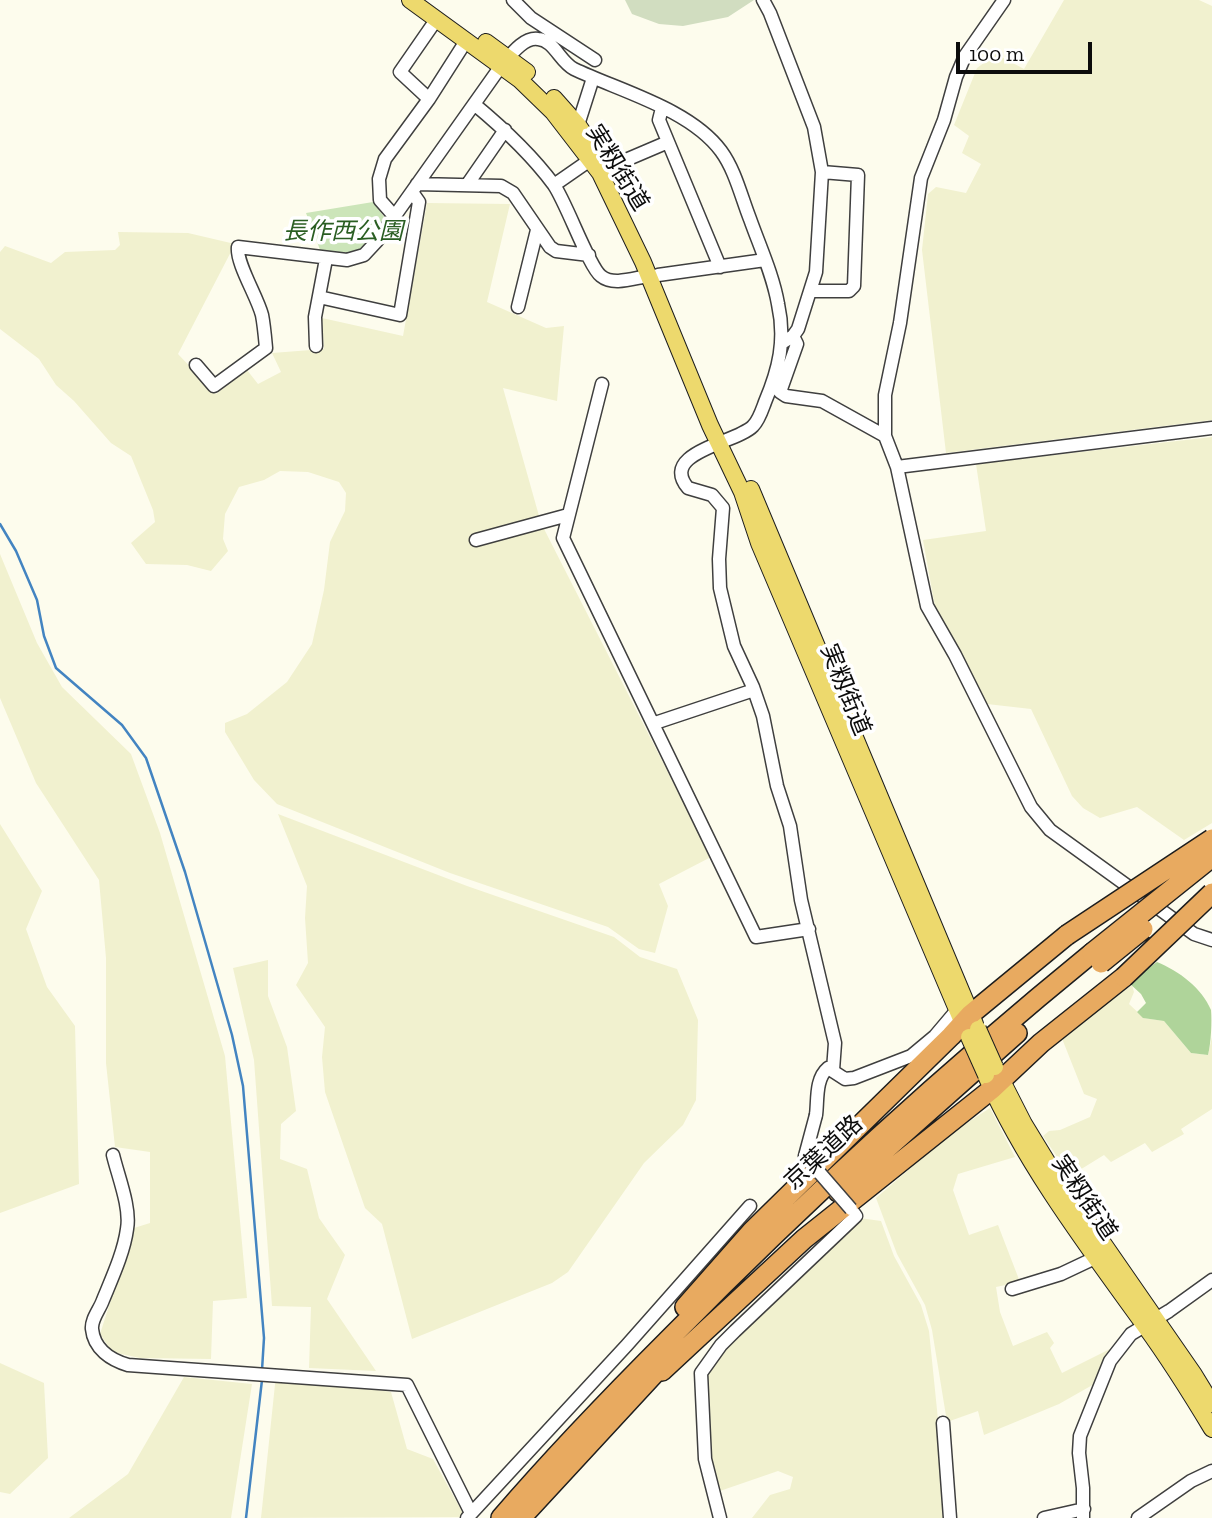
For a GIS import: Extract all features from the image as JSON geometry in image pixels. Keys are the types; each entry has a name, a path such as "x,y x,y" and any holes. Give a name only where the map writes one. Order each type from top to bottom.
{"highway":[{"path":"598,1411 697,1292 752,1231 967,1023 1067,935 1212,839"},
{"name":"京葉道路","path":"501,1518 598,1411 765,1243 888,1126 1096,958 1212,857"},
{"name":"京葉道路","path":"521,1518 716,1309 855,1176 1056,998 1096,958 1212,873"},
{"path":"622,1407 804,1239 994,1078 1124,977 1212,893"}],"main road":[{"name":"実籾街道","path":"410,0 466,41 505,62 550,108 600,173 654,275"},
{"name":"実籾街道","path":"427,0 560,104 607,168 632,213 654,275 967,1023 994,1078 1014,1132 1097,1257 1212,1404"},
{"name":"実籾街道","path":"994,1078 1150,1322 1212,1429"}],"street":[{"path":"513,0 531,18 595,60"},
{"path":"763,0 814,127 822,172 816,272 798,329 788,339 756,424 745,433 688,457 683,465 682,476 690,488 712,495 723,508 720,588 734,646 763,716 777,786 790,826 808,929 835,1043 834,1070"},
{"path":"1004,0 965,56 944,120 921,177 901,323 885,395 885,436 897,467 927,606 956,655 1031,807 1050,830 1072,847 1194,934 1212,940"},
{"path":"429,99 400,72 436,20"},
{"path":"195,365 214,386 266,348 262,314 237,255 238,247 326,259 347,260 364,254 377,241 505,62 523,43 539,39 550,43 567,65 696,126 720,150 732,172 765,260 788,339 797,344 780,392 786,397 822,401 885,436"},
{"path":"395,216 380,200 379,179 385,159 429,99 466,41"},
{"path":"578,125 593,78"},
{"path":"474,104 505,130 554,186 602,277 613,281 765,260"},
{"path":"662,108 659,120 720,267"},
{"path":"467,185 505,130"},
{"path":"607,168 668,142"},
{"path":"554,186 590,160"},
{"path":"811,290 849,292 854,286 858,175 822,172"},
{"path":"415,188 492,185 508,189 550,247 556,251 589,255"},
{"path":"319,297 400,315 419,202 415,188"},
{"path":"518,307 537,230"},
{"path":"316,346 316,317 326,259"},
{"path":"602,384 563,538 757,937 808,929"},
{"path":"897,467 1212,428"},
{"path":"476,540 568,516"},
{"path":"654,723 754,690"},
{"path":"720,1518 705,1459 701,1373 721,1345 856,1216 805,1156 816,1115 821,1075 828,1068 845,1079 854,1078 902,1060 967,1023"},
{"path":"113,1155 128,1227 103,1301 93,1320 95,1340 104,1353 114,1361 128,1364 407,1385 469,1516 750,1206"},
{"path":"1012,1289 1061,1273 1097,1257"},
{"path":"1044,1518 1083,1514 1080,1436 1110,1361 1125,1339 1212,1280"},
{"path":"943,1423 950,1518"},
{"path":"1138,1518 1191,1481 1212,1471"}],"green space":[{"path":"625,0 754,0 728,17 683,26 659,24 632,14"},
{"path":"1064,0 1199,0 1212,6 1212,420 946,453 922,250 928,194 936,187 966,193 981,164 962,153 969,136 954,125 977,68 996,54 1024,69"},
{"name":"長作西公園","path":"373,202 385,218 367,244 350,255 322,255 306,213"},
{"path":"427,203 510,204 487,302 546,328 564,326 557,401 503,388 541,523 711,857 659,884 668,906 655,953 639,949 608,927 450,873 277,804 254,780 225,732 225,723 247,714 287,682 312,644 324,590 330,542 345,511 346,493 339,482 308,472 280,471 264,480 239,487 225,514 223,539 228,551 211,571 187,565 146,564 131,543 155,522 153,510 131,456 111,443 56,385 39,359 0,329 0,252 5,246 51,263 65,252 115,250 120,245 118,232 188,233 235,244 178,354 216,394 247,370 258,384 281,372 272,353 324,349 322,318 403,336"},
{"path":"1212,437 1212,823 1184,840 1137,807 1100,818 1083,808 1072,796 1031,709 987,704 935,607 923,540 986,531 976,464"},
{"path":"0,554 37,643 62,687 131,754 160,833 225,1056 247,1298 213,1301 211,1359 140,1358 112,1352 100,1334 134,1228 150,1223 150,1152 115,1147 106,1063 106,958 99,880 36,783 0,698"},
{"path":"278,814 467,886 614,937 640,957 677,969 698,1020 696,1100 683,1125 644,1163 568,1272 552,1283 412,1339 382,1224 365,1208 325,1092 322,1057 325,1027 296,985 308,963 305,918 307,886"},
{"path":"0,824 42,891 26,929 47,987 75,1026 79,1184 0,1213"},
{"path":"268,960 268,996 287,1047 296,1111 281,1124 280,1159 307,1169 319,1218 345,1255 327,1299 376,1371 309,1368 311,1307 272,1306 254,1060 233,968"},
{"path":"1157,962 1189,981 1207,1002 1211,1010 1208,1055 1191,1053 1164,1021 1143,1018 1137,1012 1146,1003 1128,982"},
{"path":"1132,985 1134,992 1129,1004 1144,1018 1164,1021 1191,1053 1208,1055 1212,1037 1212,1109 1181,1129 1184,1134 1152,1152 1145,1143 1111,1162 1104,1155 1070,1176 1043,1136 1049,1131 1060,1130 1090,1117 1097,1099 1084,1094 1061,1036"},
{"path":"990,1108 1015,1157 958,1174 953,1190 969,1235 998,1225 1020,1282 996,1287 1000,1312 1013,1346 1047,1332 1054,1343 1050,1348 1062,1373 1116,1346 1096,1383 1059,1404 984,1435 978,1411 947,1422 932,1330 925,1305 897,1254 876,1198 950,1134"},
{"path":"860,1218 881,1221 894,1256 921,1305 929,1331 948,1518 752,1518 770,1495 790,1489 793,1477 778,1471 717,1492 708,1459 704,1373 730,1340"},
{"path":"0,1363 44,1383 48,1458 10,1494 0,1492"},
{"path":"276,1375 391,1392 407,1449 433,1459 465,1517 261,1518"},
{"path":"184,1377 252,1384 231,1518 69,1518 128,1474"}],"waterway":[{"path":"0,524 16,551 37,600 44,636 56,668 122,725 146,758 185,872 232,1035 243,1086 264,1338 262,1370"},
{"path":"246,1518 262,1380"}]}
